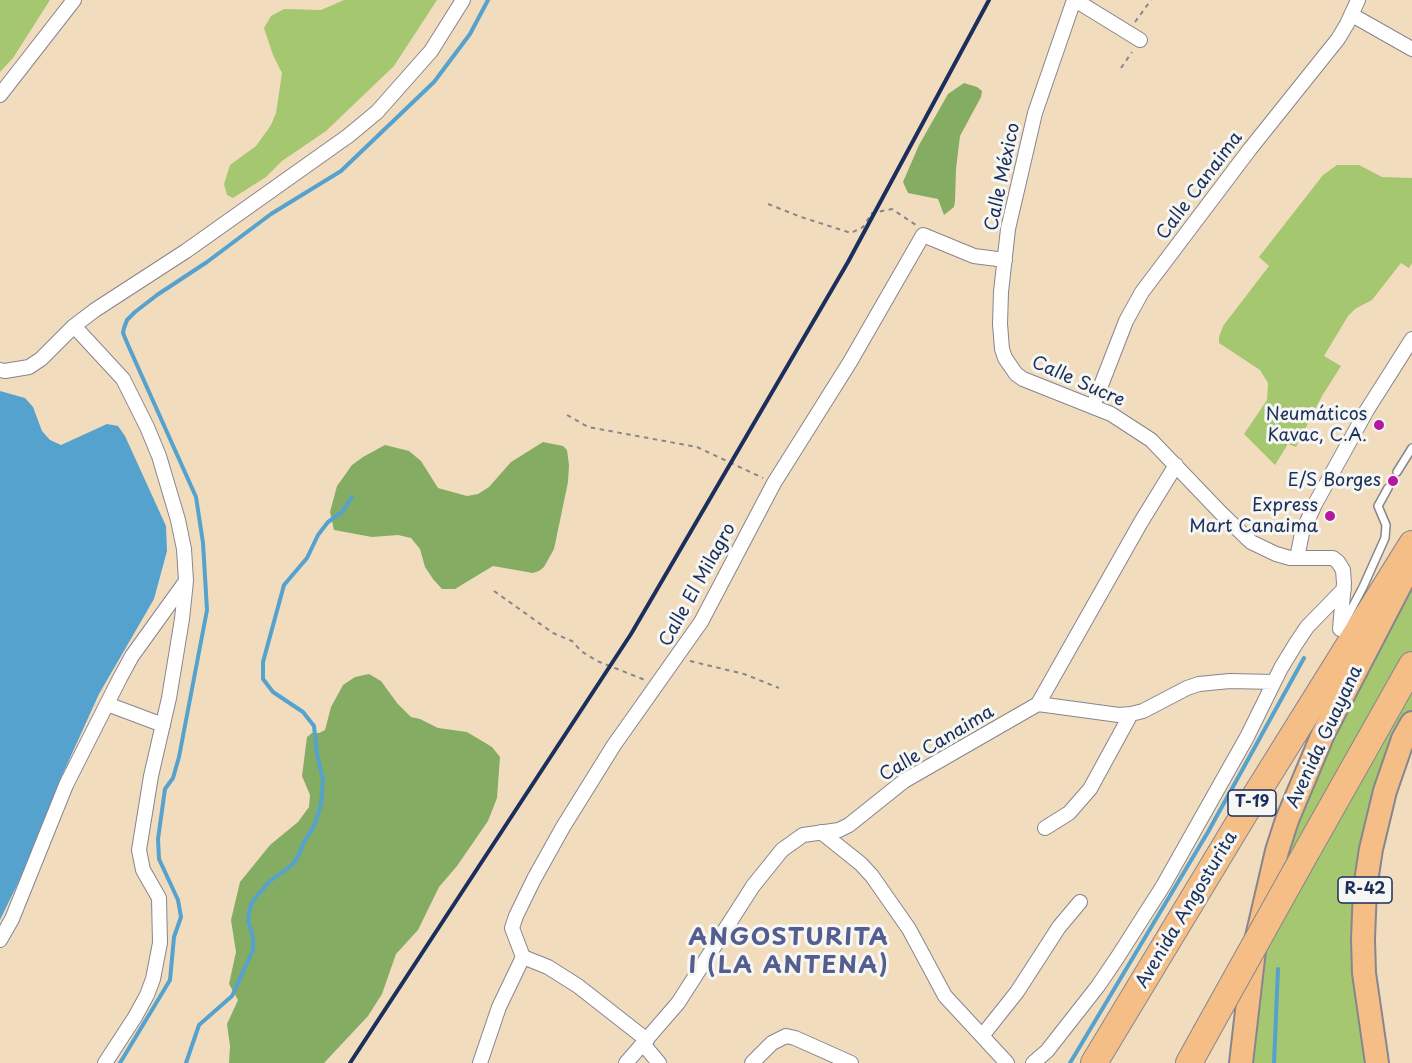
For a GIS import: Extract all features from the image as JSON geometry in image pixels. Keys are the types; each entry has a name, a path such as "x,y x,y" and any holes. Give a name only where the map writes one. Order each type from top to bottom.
{"highway":[{"name":"Avenida Angosturita","path":"1094,1063 1412,544"},
{"name":"T-19","path":"1317,696 1332,659 1340,630"},
{"path":"1189,1063 1412,665"}],"main road":[{"name":"Avenida Guayana","path":"1241,1063 1254,950 1277,851 1287,820 1323,734 1412,562"},
{"name":"R-42","path":"1377,1063 1364,973 1365,896 1371,849 1385,791 1403,739 1412,723"}],"street":[{"path":"0,95 74,0"},
{"path":"0,370 29,367 41,359 74,326 118,294 186,251 348,136 377,112 431,51 463,0"},
{"path":"1074,0 1134,36"},
{"name":"Calle México","path":"1010,367 1002,349 1000,324 1008,229 1035,112 1074,0"},
{"name":"Calle Canaima","path":"1093,406 1126,321 1142,292 1250,148 1338,39 1358,0"},
{"path":"1352,15 1412,49"},
{"path":"923,235 974,256 1005,260"},
{"name":"Calle El Milagro","path":"523,957 512,928 529,888 596,772 701,622 774,483 850,362 923,235"},
{"path":"74,326 123,379 147,427 159,456 178,520 184,549 186,581 182,619 139,850 143,870 159,897 158,953 147,995 105,1063"},
{"path":"1296,558 1302,532 1330,475 1366,410 1412,339"},
{"name":"Calle Sucre","path":"1010,367 1023,379 1093,406 1140,431 1163,451 1251,542 1276,554 1296,558 1333,558 1342,570 1344,590 1340,630"},
{"path":"1176,465 1141,522 1038,704 1119,715 1131,714 1199,684 1230,681 1274,682"},
{"path":"0,940 12,919 66,785 107,704 132,656 186,581"},
{"path":"1033,1063 1047,1051 1098,986 1163,886 1247,737 1295,645 1308,627 1344,590"},
{"path":"107,704 163,725"},
{"name":"Calle Canaima","path":"626,1063 678,1003 753,886 768,866 792,842 803,835 839,830 849,825 904,781 1038,704"},
{"path":"1045,828 1069,813 1090,789 1131,714"},
{"path":"821,832 861,864 883,889 909,928 945,996 1006,1063"},
{"path":"982,1036 1017,992 1059,927 1080,902"},
{"path":"480,1063 499,1006 523,957 548,967 578,986 645,1042 659,1063"},
{"path":"752,1063 772,1043 786,1036 851,1063"}],"lane":[{"path":"1397,472 1412,448"},
{"path":"1340,630 1385,538 1386,525 1378,506 1388,488"}],"path":[{"path":"1121,68 1151,0"},
{"path":"768,204 851,233 862,227 872,213 893,209 915,225 923,235"},
{"path":"567,415 588,427 697,447 774,483"},
{"path":"494,591 553,633 572,641 581,651 597,661 657,686"},
{"path":"679,656 690,661 750,676 779,687"}],"green space":[{"path":"0,0 50,0 13,58 0,72"},
{"path":"344,0 437,0 394,66 326,131 282,161 266,177 233,198 227,195 224,184 230,165 256,146 271,125 276,113 282,73 264,28 271,16 284,9 321,10"},
{"path":"964,83 982,91 960,136 954,207 944,215 938,199 908,193 903,182 919,145 948,94"},
{"path":"1337,165 1359,165 1382,177 1412,178 1412,263 1409,268 1401,263 1372,300 1355,309 1348,316 1324,356 1341,366 1322,396 1296,447 1288,444 1275,465 1244,434 1267,400 1268,383 1260,370 1219,343 1219,337 1223,326 1269,266 1259,257 1323,175"},
{"path":"543,442 563,446 567,450 569,465 568,482 554,549 544,567 539,571 533,573 493,566 455,589 442,589 425,567 420,549 411,538 398,535 372,537 334,530 330,512 337,486 352,465 385,445 409,451 421,461 438,488 467,496 478,494 489,487 511,462"},
{"path":"1412,562 1412,723 1371,849 1377,1063 1241,1063 1277,851"},
{"path":"369,674 381,681 411,717 438,728 467,732 492,747 500,757 497,798 488,821 457,866 439,887 418,930 396,954 382,994 368,1016 324,1063 229,1063 230,1046 227,1024 238,1000 229,984 236,952 231,920 240,882 270,845 298,822 309,807 310,795 302,776 307,737 312,733 325,730 331,707 343,685 355,677"}],"water":[{"path":"0,391 25,398 33,407 42,431 50,440 61,445 107,424 118,426 125,436 166,526 167,551 154,599 99,694 60,780 34,850 0,920"}],"waterway":[{"path":"120,1063 170,980 174,937 181,917 178,900 159,859 158,839 165,789 173,778 179,757 207,610 203,543 196,497 128,345 123,333 124,328 127,320 157,295 207,262 271,214 341,171 434,82 470,34 488,0"},
{"path":"186,1063 199,1025 232,996 253,950 253,937 248,920 250,907 270,881 292,865 298,857 315,824 321,804 323,780 314,726 303,712 273,692 263,679 263,662 284,585 307,558 318,535 328,522 342,512 352,497"},
{"path":"1070,1063 1208,832 1304,658"},
{"path":"1274,1063 1278,969"}],"railway":[{"path":"350,1063 631,634 848,262 989,0"}],"place":[{"name":"Neumáticos Kavac, C.A.","path":"1379,425"},
{"name":"E/S Borges","path":"1393,481"},
{"name":"Express Mart Canaima","path":"1330,516"}],"district":[{"name":"ANGOSTURITA I (LA ANTENA)","path":"789,952"}]}
